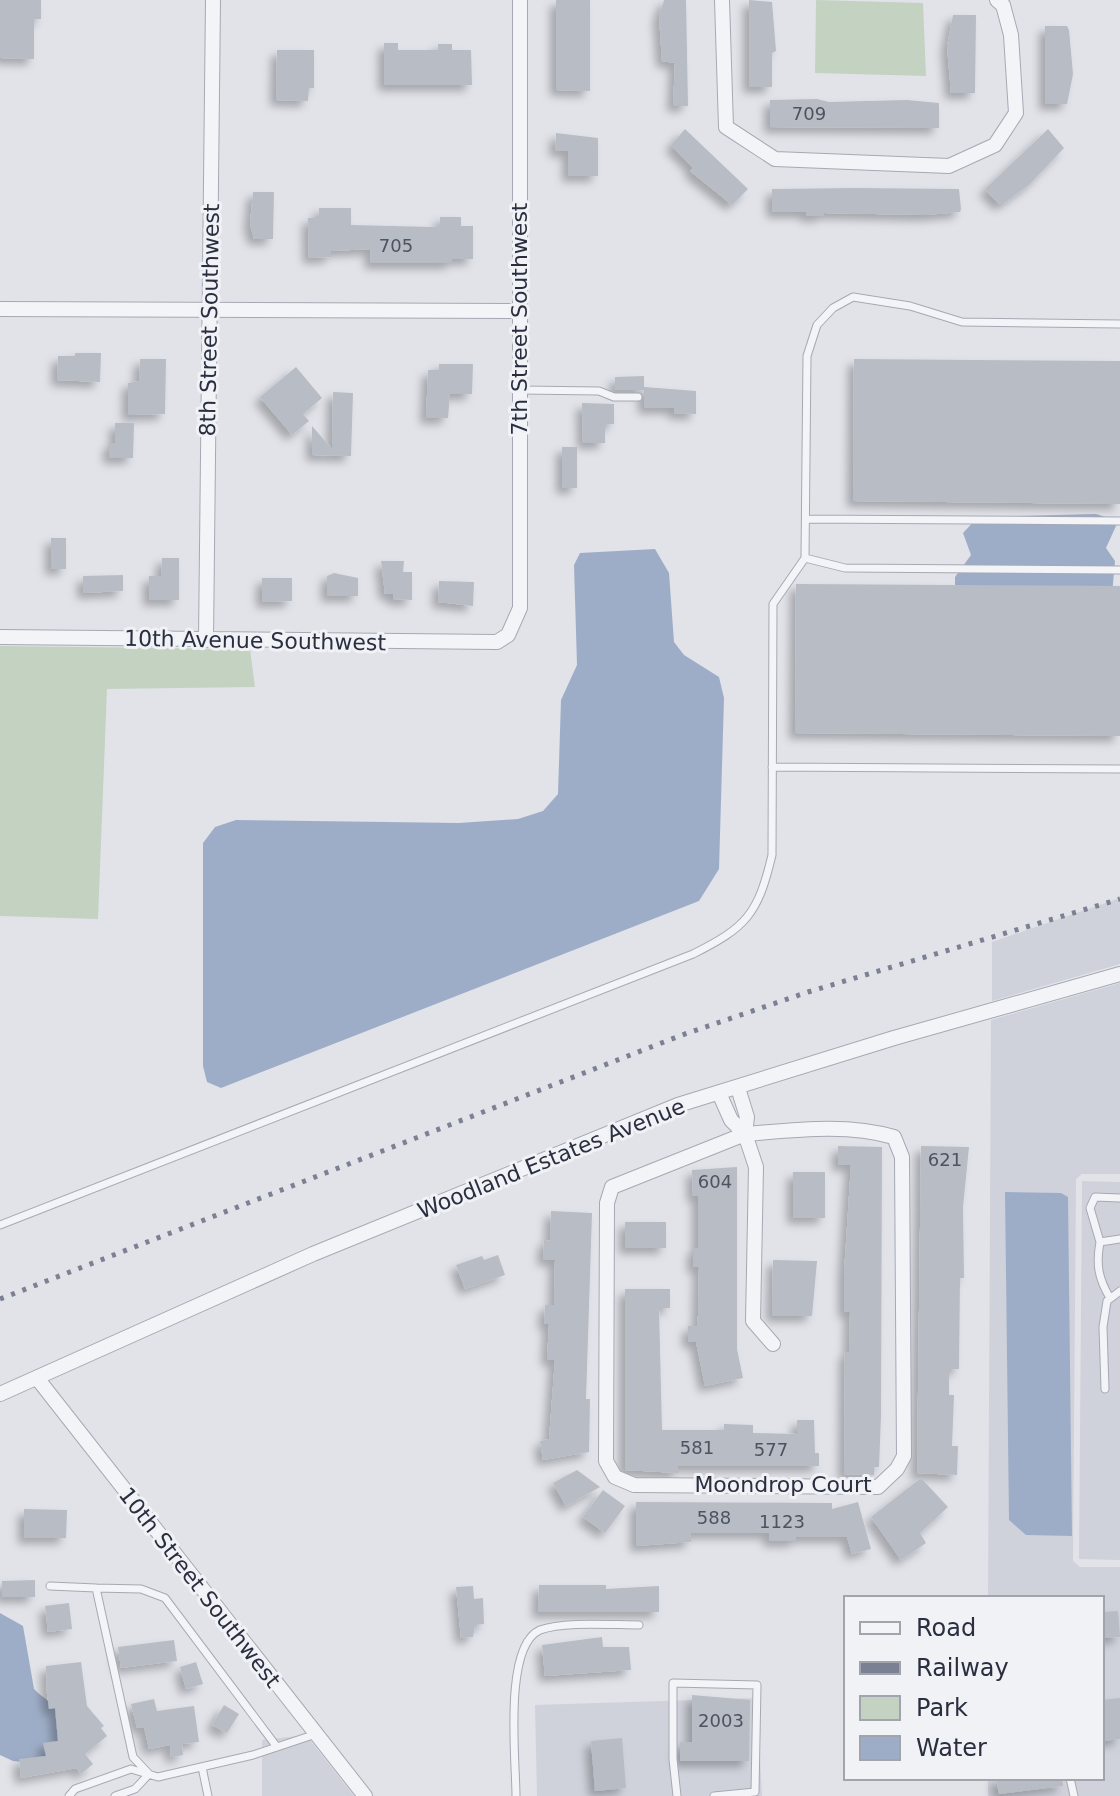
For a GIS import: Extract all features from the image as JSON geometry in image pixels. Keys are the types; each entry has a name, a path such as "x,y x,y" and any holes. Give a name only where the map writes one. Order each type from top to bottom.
{"street":[{"name":"8th Street Southwest","path":"206,640 213,0"},
{"name":"7th Street Southwest","path":"508,635 520,608 520,0"},
{"path":"722,0 726,127 775,159 949,166 995,145 1016,113 1011,35 1003,5 997,0"},
{"path":"0,309 518,311"},
{"name":"10th Avenue Southwest","path":"0,637 497,642 508,635"},
{"name":"Woodland Estates Avenue","path":"0,1394 313,1254 678,1105 894,1038 1120,974"},
{"path":"738,1088 747,1117 745,1134 756,1167 753,1321 773,1344"},
{"path":"719,1093 731,1120 745,1134"},
{"name":"Moondrop Court","path":"821,1128 871,1130 894,1137 902,1157 904,1456 897,1469 878,1487 634,1485 615,1477 606,1461 607,1203 612,1187 745,1134 821,1128"},
{"name":"10th Street Southwest","path":"37,1378 365,1796"}],"lane":[{"path":"0,1225 693,954 735,933 751,913 765,884 772,855 773,604 805,558 807,356 817,325 833,308 861,296 962,322 1120,324"},
{"path":"519,390 599,391 614,397 638,397"},
{"path":"806,519 1120,521"},
{"path":"805,558 845,568 1120,570"},
{"path":"772,767 1120,769"},
{"path":"1105,1389 1103,1327 1110,1298 1096,1267 1100,1242 1090,1208 1095,1197 1120,1198"},
{"path":"1100,1242 1120,1239"},
{"path":"1110,1298 1120,1291"},
{"path":"50,1586 141,1589 165,1598 277,1747"},
{"path":"96,1588 133,1757 149,1774"},
{"path":"516,1796 516,1688 520,1654 529,1638 545,1628 639,1625"},
{"path":"677,1796 673,1759 673,1683 757,1685 755,1792 714,1796"},
{"path":"69,1796 75,1789 131,1769 158,1777 316,1734"},
{"path":"202,1767 208,1796"},
{"path":"115,1796 135,1789 149,1774"}],"shaded area":[{"path":"1120,898 1120,964 992,1001 992,942"},
{"path":"1120,983 1120,1174 1082,1174 1076,1179 1073,1561 1080,1567 1120,1567 1120,1796 988,1796 988,1780 1104,1780 1104,1596 988,1596 991,1020"},
{"path":"1082,1181 1120,1182 1120,1560 1079,1559"},
{"path":"757,1698 762,1796 537,1796 535,1705"},
{"path":"306,1735 354,1796 262,1796 262,1740"}],"green space":[{"path":"816,0 923,3 926,76 815,73"},
{"path":"0,646 250,649 255,687 107,689 98,919 0,916"}],"water":[{"path":"1096,514 1112,519 1116,526 1106,548 1115,561 1106,662 955,601 955,577 971,555 963,533 978,517"},
{"path":"655,549 669,573 674,642 684,655 719,677 724,698 719,869 699,901 221,1088 207,1082 203,1066 203,843 215,827 236,820 459,823 518,819 543,811 558,794 561,700 577,665 574,565 580,553"},
{"path":"1005,1192 1061,1193 1068,1197 1072,1536 1026,1535 1009,1520"},
{"path":"0,1613 23,1626 34,1689 61,1715 60,1738 46,1764 13,1761 0,1755"}],"building":[{"path":"0,0 41,0 41,19 34,19 34,59 0,58"},
{"path":"556,0 590,0 590,91 556,90"},
{"path":"664,0 686,0 688,106 673,106 675,63 662,61 659,16"},
{"path":"749,0 772,2 776,51 772,53 772,87 749,87"},
{"path":"953,15 976,15 975,93 951,93 947,46"},
{"path":"1045,26 1067,26 1069,30 1073,74 1067,104 1045,104"},
{"path":"384,43 398,43 398,50 438,50 438,44 452,44 452,50 471,50 472,85 384,85"},
{"path":"277,50 314,50 314,88 309,88 308,101 276,100"},
{"path":"817,99 829,102 907,100 939,103 939,128 770,127 770,100"},
{"path":"685,129 748,189 732,205 690,171 693,168 671,145"},
{"path":"1048,129 1064,148 1030,184 1003,204 998,203 985,189"},
{"path":"556,133 598,138 598,176 568,176 568,151 555,151"},
{"path":"772,189 959,189 961,209 960,212 926,215 824,213 822,216 806,216 806,212 773,212"},
{"path":"253,192 274,192 273,239 254,239 250,224"},
{"path":"319,208 351,208 351,225 431,227 440,226 440,217 461,217 461,226 473,226 473,259 452,259 452,263 370,263 371,249 331,251 331,257 309,258 308,218 319,218"},
{"path":"75,353 101,353 100,382 57,380 58,356 75,356"},
{"path":"140,359 166,359 165,414 128,415 128,383 139,381"},
{"path":"854,359 1120,361 1120,504 853,501"},
{"path":"439,364 473,364 472,394 450,394 448,418 426,418 428,370 439,370"},
{"path":"296,367 322,398 303,414 309,421 292,435 260,397"},
{"path":"644,376 644,387 696,391 696,414 674,413 674,408 644,408 644,390 615,390 615,377"},
{"path":"333,392 353,393 351,456 312,455 312,426 332,449"},
{"path":"582,403 614,404 614,424 605,424 605,443 583,443"},
{"path":"115,423 134,423 133,458 109,458 109,443 115,443"},
{"path":"562,447 577,447 577,488 562,488"},
{"path":"51,538 66,538 66,569 51,569"},
{"path":"162,558 179,558 179,600 149,600 149,576 161,576"},
{"path":"381,561 404,561 403,572 412,572 412,600 393,599 393,594 385,594"},
{"path":"334,573 358,578 358,596 327,596 327,576"},
{"path":"123,575 123,591 83,593 83,576"},
{"path":"262,578 292,578 292,601 262,602"},
{"path":"439,581 474,582 473,606 438,602"},
{"path":"796,584 1120,586 1120,736 795,733"},
{"path":"838,1146 882,1147 881,1416 879,1467 874,1467 874,1475 844,1474 845,1352 849,1352 850,1312 844,1312 844,1273 851,1165 838,1165"},
{"path":"921,1146 969,1147 963,1207 964,1278 960,1278 959,1369 949,1369 949,1395 954,1395 952,1446 958,1446 957,1475 917,1473"},
{"path":"737,1167 737,1349 743,1378 705,1386 696,1342 688,1342 688,1326 697,1326 698,1316 699,1267 693,1267 693,1248 698,1248 698,1196 693,1196 692,1170"},
{"path":"793,1172 825,1172 825,1218 793,1218"},
{"path":"551,1211 592,1213 586,1399 590,1399 589,1452 543,1460 540,1441 549,1439 555,1360 547,1360 549,1324 544,1324 545,1305 554,1305 555,1260 543,1260 544,1240 550,1241"},
{"path":"625,1222 666,1222 666,1248 625,1248"},
{"path":"498,1255 505,1275 465,1289 456,1265 482,1256 484,1260"},
{"path":"773,1260 817,1261 812,1316 772,1316"},
{"path":"625,1289 670,1289 670,1308 659,1308 662,1430 724,1430 724,1424 753,1425 753,1433 797,1434 797,1420 814,1420 815,1453 819,1453 819,1466 678,1466 678,1473 625,1470"},
{"path":"577,1470 600,1487 566,1506 553,1483"},
{"path":"921,1478 948,1507 920,1533 926,1543 901,1560 871,1517"},
{"path":"603,1490 625,1506 605,1533 583,1517"},
{"path":"636,1502 832,1503 832,1509 858,1502 871,1549 852,1554 847,1537 796,1537 796,1541 769,1541 769,1533 691,1533 691,1542 636,1546"},
{"path":"24,1509 67,1510 66,1538 24,1538"},
{"path":"35,1580 35,1597 2,1597 2,1581"},
{"path":"539,1585 606,1585 606,1589 659,1586 659,1612 538,1612"},
{"path":"473,1586 474,1599 483,1598 484,1624 475,1625 473,1637 461,1638 456,1587"},
{"path":"69,1603 72,1629 48,1632 45,1606"},
{"path":"1118,1611 1120,1637 1104,1638 1104,1612"},
{"path":"602,1637 603,1647 629,1647 631,1670 545,1676 542,1645"},
{"path":"174,1640 177,1661 121,1668 118,1647"},
{"path":"81,1662 87,1706 104,1726 101,1728 107,1736 85,1754 93,1764 81,1774 77,1768 21,1778 19,1759 46,1756 43,1743 58,1741 55,1708 49,1709 46,1666"},
{"path":"196,1662 203,1684 186,1689 180,1667"},
{"path":"692,1695 750,1700 749,1761 680,1761 680,1742 692,1742"},
{"path":"1120,1698 1120,1739 1104,1741 1104,1700"},
{"path":"154,1699 157,1711 194,1706 199,1742 182,1744 183,1755 171,1757 170,1745 149,1749 144,1727 137,1728 131,1704"},
{"path":"224,1705 239,1714 227,1733 212,1725"},
{"path":"622,1738 626,1788 595,1791 591,1741"},
{"path":"996,1780 1062,1780 1063,1786 999,1794"}],"railway":[{"path":"0,1299 682,1035 808,992 1120,899"}]}
